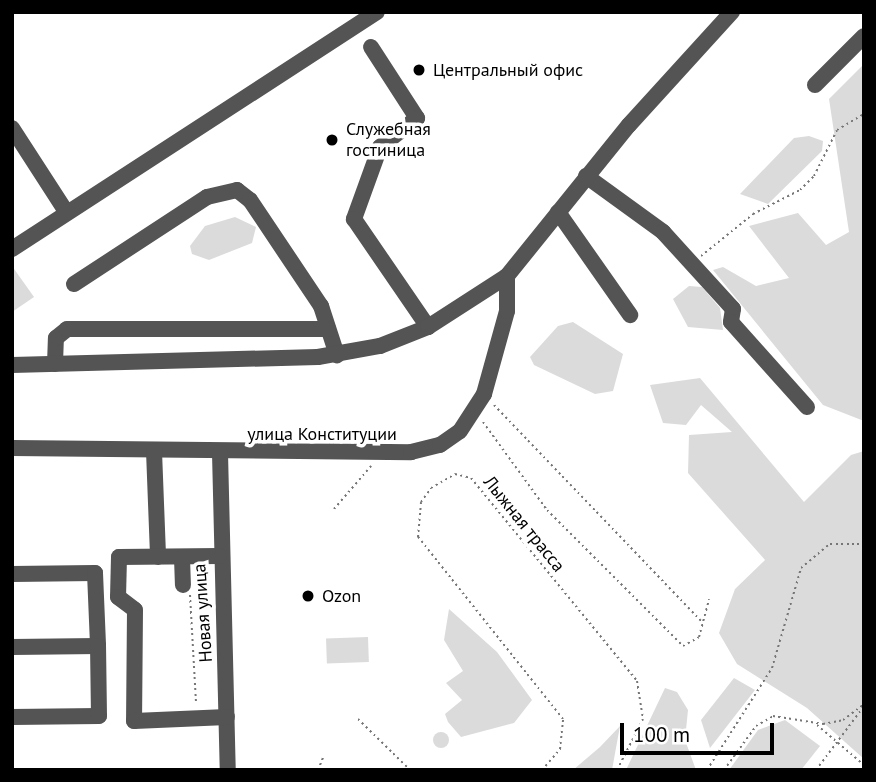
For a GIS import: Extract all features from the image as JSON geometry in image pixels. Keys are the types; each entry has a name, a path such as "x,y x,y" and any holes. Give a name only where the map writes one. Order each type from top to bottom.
{"street":[{"path":"12,249 377,12"},
{"path":"12,365 337,355 428,327 507,276 586,176 732,12"},
{"path":"815,85 864,36"},
{"path":"371,47 417,118 380,147 354,219 428,327"},
{"path":"12,128 67,213"},
{"path":"586,176 640,211 691,263 733,309 731,322 807,407"},
{"path":"74,284 207,197 237,190 250,200 321,306 337,355"},
{"path":"558,212 630,314"},
{"name":"улица Конституции","path":"12,448 220,453 379,453 440,445 480,401 508,310 507,276"},
{"path":"188,329 188,361"},
{"path":"55,364 63,331 328,329"},
{"path":"154,451 158,557"},
{"name":"Новая улица","path":"220,453 219,556 228,770"},
{"path":"219,556 119,557 118,597 135,610 134,721 227,717"},
{"path":"182,558 183,585"},
{"path":"12,574 95,573 99,716 12,717"},
{"path":"12,648 98,646"}],"path":[{"path":"691,263 752,214 800,190 837,130 864,114"},
{"path":"480,401 489,438 547,510 634,603 683,646 699,637 709,599"},
{"path":"480,401 704,624"},
{"path":"334,509 379,453"},
{"name":"Лыжная трасса","path":"542,770 560,749 563,719 418,537 421,502 455,474 471,478 637,681 643,719 617,770"},
{"path":"707,770 772,668 782,615 801,568 830,544 864,544"},
{"path":"183,585 191,597 197,718"},
{"path":"816,724 843,720 864,705"},
{"path":"816,770 864,705"},
{"path":"724,770 767,719 785,714 816,724 864,765"},
{"path":"358,719 410,770"},
{"path":"318,770 324,755"}],"shaded area":[{"path":"864,64 864,421 823,405 713,270 723,267 756,286 789,278 749,226 798,213 826,245 849,232 829,99"},
{"path":"809,136 823,141 822,151 768,204 740,194 794,138"},
{"path":"235,217 256,227 252,243 209,260 192,254 190,246 205,226"},
{"path":"12,266 34,297 12,312"},
{"path":"689,286 702,287 720,308 723,330 688,327 673,299"},
{"path":"573,322 623,354 613,391 595,394 534,365 530,357 558,326"},
{"path":"700,378 804,502 851,455 864,451 864,759 807,708 737,664 719,633 735,589 765,560 688,473 689,435 732,432 701,405 686,425 663,423 650,385"},
{"path":"449,609 497,652 532,700 514,723 461,737 448,722 445,714 462,700 446,683 463,671 444,640"},
{"path":"368,637 369,662 327,663 326,638"},
{"path":"734,678 755,690 710,748 701,720"},
{"path":"665,688 677,692 688,710 685,740 696,770 626,770"},
{"path":"785,720 820,746 801,770 729,770 758,730"},
{"path":"620,726 612,770 573,770 600,747"},
{"path":"441,732 449,740 441,748 433,740"}],"place":[{"name":"Центральный офис","path":"419,70"},
{"name":"Служебная гостиница","path":"332,140"},
{"name":"Ozon","path":"308,596"}]}
